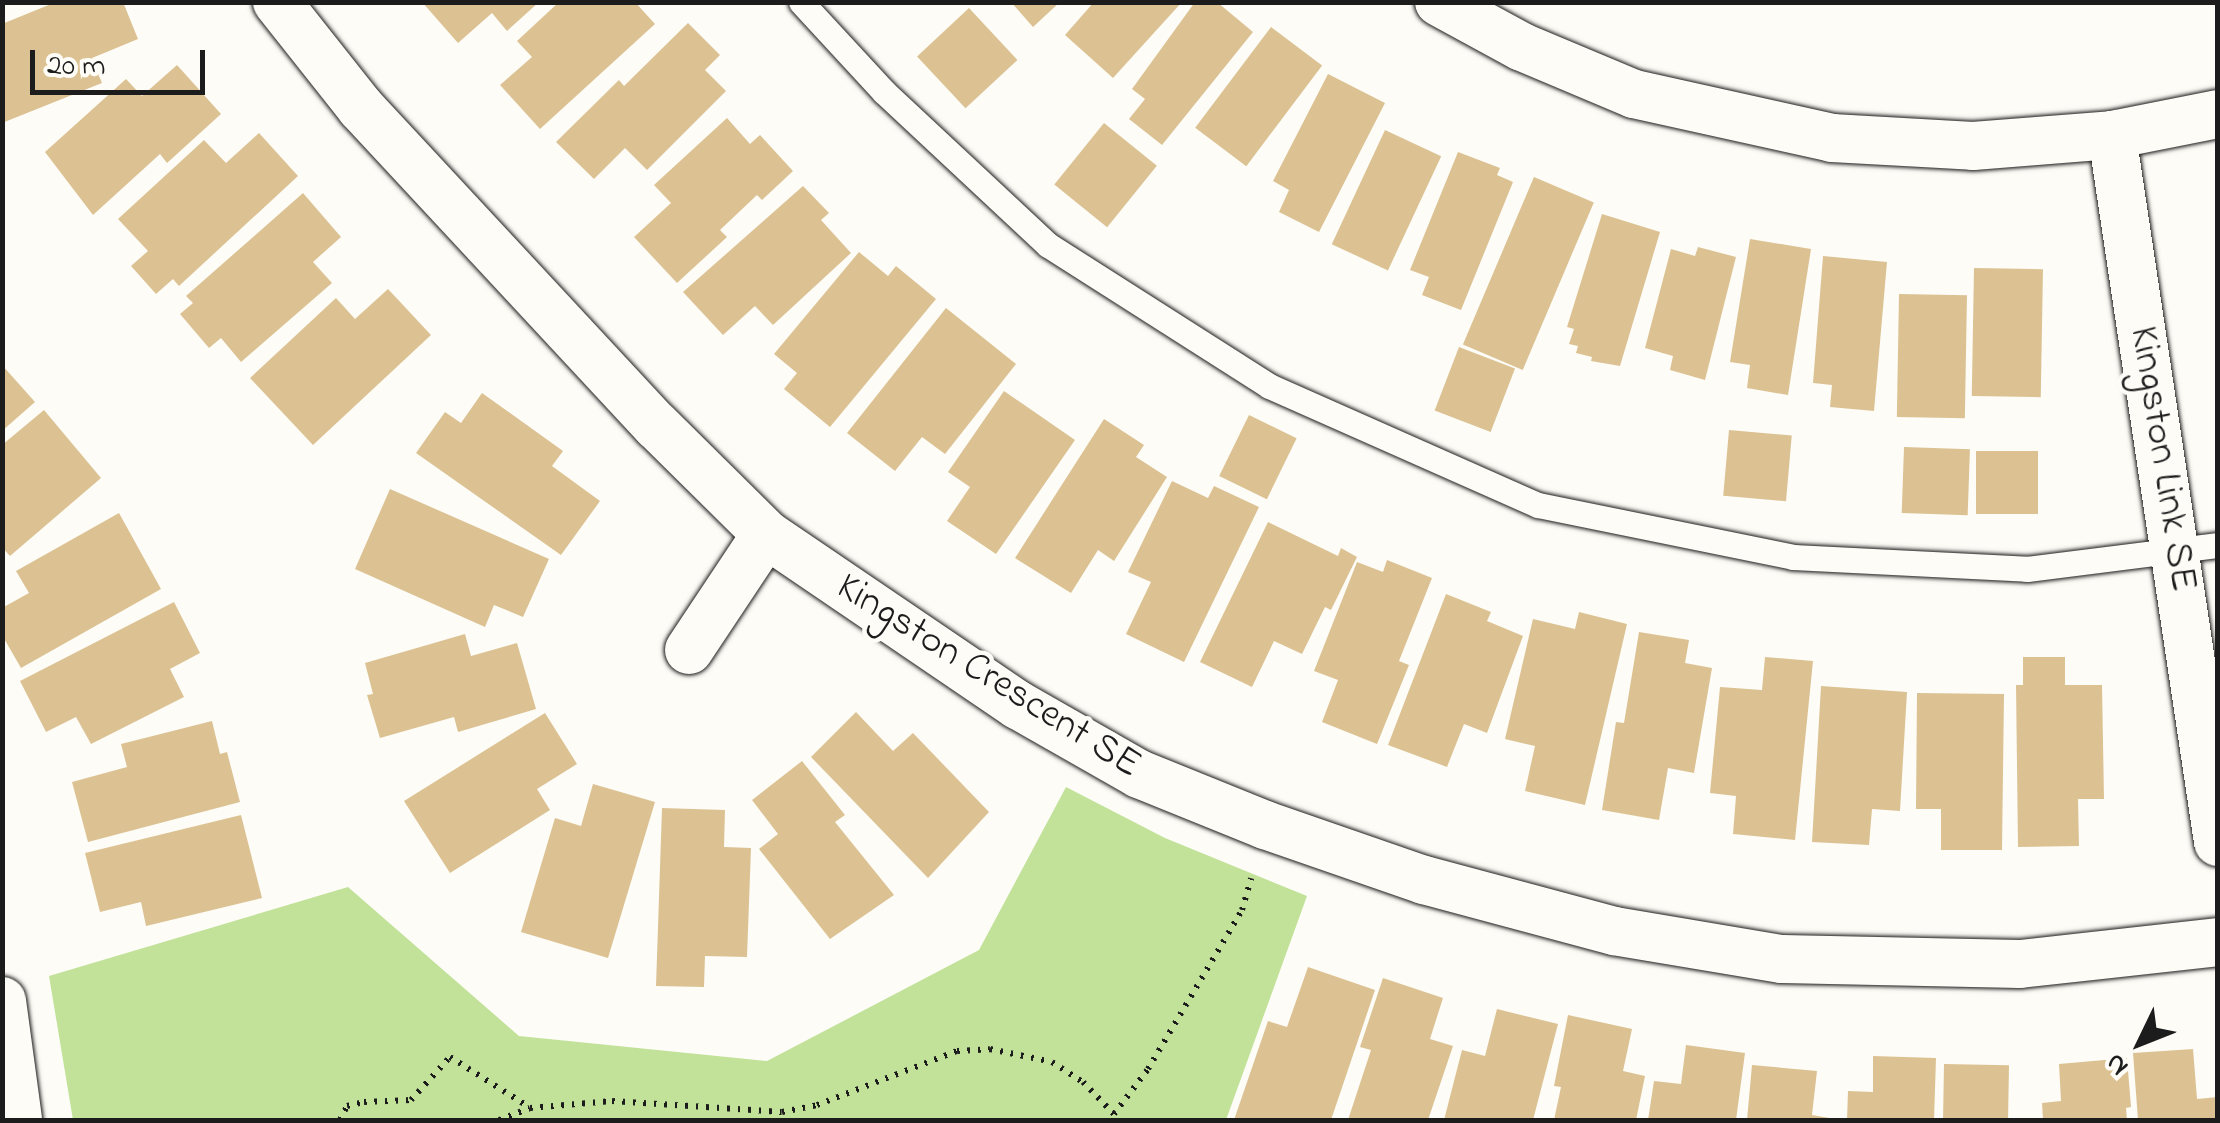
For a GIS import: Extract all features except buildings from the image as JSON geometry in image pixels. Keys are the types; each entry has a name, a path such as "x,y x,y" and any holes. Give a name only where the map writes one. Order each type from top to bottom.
{"street":[{"name":"Kingston Crescent SE","path":"277,2 361,108 657,426 766,534 1018,706 1139,774 1266,825 1424,880 1614,931 1782,959 2020,964 2218,942"},
{"path":"1439,2 1522,47 1634,94 1832,138 1973,146 2112,135 2218,114"},
{"name":"Kingston Link SE","path":"2112,135 2197,548 2218,842"},
{"path":"688,650 766,534"},
{"path":"2,1001 18,1120"}],"lane":[{"path":"801,2 884,92 1048,245 1269,386 1538,505 1793,557 2026,570 2197,548"}],"path":[{"path":"499,1120 530,1108 612,1101 782,1112 818,1105 957,1051 990,1049 1052,1062 1083,1082 1112,1118 1148,1069 1242,910 1266,825"},
{"path":"340,1120 347,1106 411,1100 450,1057 530,1108"}],"green space":[{"path":"1066,787 1165,838 1307,896 1226,1120 73,1120 49,976 348,887 519,1036 767,1061 979,950"}]}
